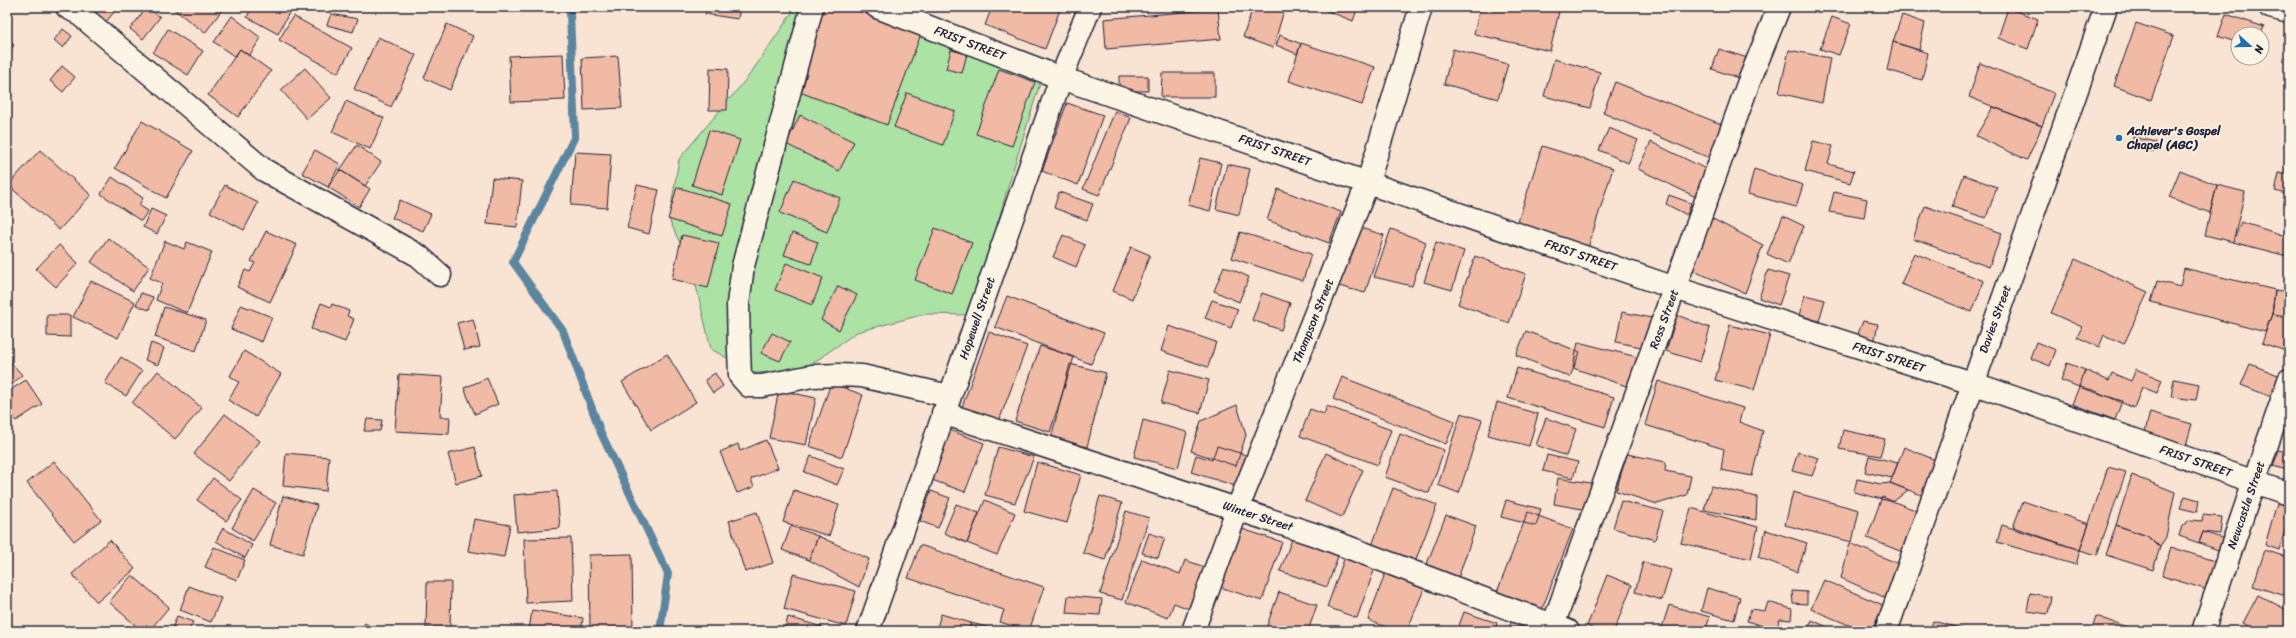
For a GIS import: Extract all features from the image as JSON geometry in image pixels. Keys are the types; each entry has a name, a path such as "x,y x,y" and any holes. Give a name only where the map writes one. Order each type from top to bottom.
{"street":[{"path":"67,7 78,14 264,170 419,256 440,275"},
{"name":"Winter Street","path":"812,7 743,266 738,304 740,376 749,386 762,386 812,376 862,376 1237,510 1316,535 1557,629"},
{"name":"FRIST STREET","path":"878,7 1061,78 1675,288 1972,383 2289,494"},
{"name":"Hopewell Street","path":"868,631 1061,78 1090,7"},
{"name":"Thompson Street","path":"1193,631 1237,510 1368,182 1421,7"},
{"name":"Ross Street","path":"1557,629 1675,288 1748,84 1779,7"},
{"name":"Davies Street","path":"1886,631 1972,383 2106,7"},
{"path":"2270,7 2289,12"},
{"name":"Newcastle Street","path":"2204,631 2289,380"}],"green space":[{"path":"796,7 865,7 1042,77 1009,183 972,315 925,314 857,332 803,370 754,373 711,349 692,269 669,219 679,159 748,77"}],"building":[{"path":"86,7 118,7 105,23"},
{"path":"147,7 160,17 143,39 130,29"},
{"path":"171,7 224,7 205,33"},
{"path":"252,7 292,7 278,34 247,17"},
{"path":"707,7 740,7 738,19 705,14"},
{"path":"819,7 848,7 921,34 887,125 789,88"},
{"path":"992,7 1061,7 1045,49 985,25"},
{"path":"1253,7 1285,7 1273,48 1243,37"},
{"path":"1326,7 1358,7 1353,21 1325,10"},
{"path":"1380,7 1394,7 1392,12"},
{"path":"1480,7 1560,7 1550,51 1474,34"},
{"path":"2008,8 2038,19 2028,49 1998,38"},
{"path":"1218,9 1221,39 1106,49 1104,19"},
{"path":"331,14 358,19 353,32 327,25"},
{"path":"2226,14 2261,26 2230,26 2230,40 2218,36"},
{"path":"1902,15 1925,23 1919,50 1893,42"},
{"path":"232,16 261,38 249,56 240,49 235,57 214,42"},
{"path":"293,16 352,48 338,73 279,40"},
{"path":"1832,17 1851,24 1839,55 1820,49"},
{"path":"2136,23 2174,36 2151,100 2114,86"},
{"path":"447,24 473,36 450,90 424,78"},
{"path":"63,29 72,36 63,48 54,40"},
{"path":"168,29 203,51 188,75 153,53"},
{"path":"1280,35 1301,44 1297,54 1276,45"},
{"path":"378,37 416,55 391,107 354,89"},
{"path":"7,39 14,45 7,55"},
{"path":"1893,42 1928,53 1922,80 1887,70"},
{"path":"1301,43 1375,67 1362,105 1289,81"},
{"path":"240,49 271,71 238,117 208,95"},
{"path":"1453,49 1508,64 1498,99 1444,84"},
{"path":"1719,49 1754,60 1747,81 1712,69"},
{"path":"951,50 967,54 962,73 946,69"},
{"path":"1789,50 1830,58 1822,103 1779,93"},
{"path":"563,54 565,100 511,102 509,56"},
{"path":"618,56 622,108 584,110 582,58"},
{"path":"1554,59 1600,72 1590,108 1544,96"},
{"path":"1980,63 2054,93 2042,126 1969,97"},
{"path":"62,66 75,77 63,92 50,81"},
{"path":"305,68 331,98 307,119 281,90"},
{"path":"710,68 728,69 727,110 709,110"},
{"path":"999,69 1035,82 1012,146 976,134"},
{"path":"1162,73 1215,73 1215,97 1161,97"},
{"path":"1119,76 1148,76 1148,91 1119,91"},
{"path":"1615,82 1726,126 1712,159 1603,113"},
{"path":"907,93 955,111 943,145 894,127"},
{"path":"346,101 384,118 370,149 332,132"},
{"path":"1067,103 1103,115 1078,185 1042,171"},
{"path":"1993,107 2042,126 2027,160 1976,136"},
{"path":"1115,111 1131,118 1099,195 1083,189"},
{"path":"800,115 854,142 839,171 786,144"},
{"path":"142,121 193,151 166,198 115,168"},
{"path":"1609,128 1638,140 1628,163 1599,150"},
{"path":"709,130 740,140 722,195 692,185"},
{"path":"2133,137 2156,142 2154,152 2132,147"},
{"path":"1813,141 1833,146 1828,164 1854,171 1850,183 1805,171"},
{"path":"1651,142 1708,170 1696,197 1638,169"},
{"path":"357,145 381,162 365,186 340,170"},
{"path":"1542,146 1613,168 1587,251 1516,228"},
{"path":"40,150 91,195 59,230 8,185"},
{"path":"315,150 340,164 328,187 302,173"},
{"path":"575,152 611,154 607,208 571,205"},
{"path":"1200,158 1221,163 1210,211 1188,205"},
{"path":"1227,164 1250,169 1239,215 1216,209"},
{"path":"1754,169 1803,185 1796,207 1748,194"},
{"path":"340,170 370,189 359,207 328,187"},
{"path":"2180,170 2217,185 2210,213 2169,197"},
{"path":"2279,173 2289,175 2289,195 2275,191"},
{"path":"1964,175 1997,187 1986,218 1952,207"},
{"path":"112,177 143,198 139,205 148,211 141,221 101,194"},
{"path":"492,178 522,181 517,227 487,224"},
{"path":"794,179 840,198 827,232 780,213"},
{"path":"225,185 258,203 244,230 210,212"},
{"path":"637,185 659,190 649,234 627,228"},
{"path":"2217,185 2245,192 2233,242 2205,235"},
{"path":"677,187 732,204 722,236 668,219"},
{"path":"1278,189 1341,212 1329,243 1267,220"},
{"path":"1059,192 1093,204 1087,220 1054,208"},
{"path":"1834,192 1867,199 1864,218 1829,212"},
{"path":"1669,195 1691,203 1687,215 1666,204"},
{"path":"400,200 431,214 423,231 392,218"},
{"path":"1925,206 2002,233 1989,267 1913,239"},
{"path":"151,209 166,216 157,234 143,227"},
{"path":"1783,216 1804,226 1788,264 1767,254"},
{"path":"1711,218 1763,245 1745,293 1687,268"},
{"path":"2241,222 2289,237 2289,250 2287,256 2233,242"},
{"path":"935,228 972,243 952,294 915,280"},
{"path":"1361,228 1384,235 1365,293 1339,286"},
{"path":"1391,229 1426,242 1412,286 1374,277"},
{"path":"266,231 297,245 270,302 237,287 245,270 250,272 255,263 251,261"},
{"path":"1240,232 1311,254 1303,281 1232,258"},
{"path":"792,233 818,242 811,264 784,255"},
{"path":"682,235 719,243 708,288 672,279"},
{"path":"1063,235 1085,245 1076,267 1053,257"},
{"path":"108,238 149,267 133,291 91,262"},
{"path":"165,241 184,249 187,242 212,252 187,313 156,300 162,283 150,278"},
{"path":"1436,242 1464,251 1452,290 1424,282"},
{"path":"59,245 78,263 56,287 36,269"},
{"path":"1131,247 1150,255 1132,299 1113,291"},
{"path":"1914,253 1984,281 1972,312 1901,284"},
{"path":"1475,256 1526,274 1509,323 1458,304"},
{"path":"2075,259 2148,292 2124,344 2104,335 2099,347 2077,337 2082,327 2051,313"},
{"path":"786,263 823,278 812,305 775,290"},
{"path":"1224,266 1249,277 1239,302 1214,291"},
{"path":"2184,268 2275,290 2272,314 2265,332 2151,302 2157,281 2180,287"},
{"path":"1768,270 1789,276 1779,305 1759,298"},
{"path":"91,281 135,302 118,338 73,317"},
{"path":"838,286 857,295 839,330 821,320"},
{"path":"2275,290 2289,292 2289,316 2272,314"},
{"path":"141,293 153,297 149,310 136,305"},
{"path":"1262,293 1290,303 1281,330 1252,320"},
{"path":"1805,295 1825,300 1819,321 1799,315"},
{"path":"1007,296 1104,333 1091,364 995,327"},
{"path":"1212,300 1238,309 1231,328 1205,318"},
{"path":"321,303 331,307 332,304 349,311 347,316 354,319 345,342 311,329"},
{"path":"241,305 272,317 262,342 231,329"},
{"path":"164,307 206,320 196,351 155,337"},
{"path":"1622,312 1652,318 1646,348 1616,342"},
{"path":"2272,314 2289,320 2289,352 2262,343"},
{"path":"47,315 70,315 70,337 47,336"},
{"path":"1677,315 1710,328 1700,362 1666,351"},
{"path":"473,319 480,347 464,350 457,323"},
{"path":"1863,321 1878,324 1874,343 1856,339"},
{"path":"1730,325 1770,335 1754,390 1715,380"},
{"path":"1169,326 1216,342 1208,367 1161,351"},
{"path":"1526,331 1580,352 1570,377 1516,355"},
{"path":"989,332 1027,346 999,421 962,407"},
{"path":"772,333 790,342 780,361 761,353"},
{"path":"1578,342 1637,357 1629,387 1573,368"},
{"path":"2036,342 2056,350 2050,366 2030,358"},
{"path":"151,343 164,348 158,365 145,360"},
{"path":"1040,346 1074,357 1050,432 1015,421"},
{"path":"244,351 281,374 256,417 228,400 239,382 230,376"},
{"path":"667,354 696,402 651,430 622,382"},
{"path":"121,357 142,371 126,396 105,383"},
{"path":"7,358 22,375 7,389"},
{"path":"2067,363 2085,370 2079,387 2061,380"},
{"path":"1070,364 1106,373 1087,447 1051,438"},
{"path":"2250,364 2283,377 2274,398 2241,385"},
{"path":"1517,368 1614,397 1605,427 1508,398"},
{"path":"2136,369 2162,380 2157,393 2142,387 2134,408 2093,390 2079,387 2085,370 2109,381 2112,373 2131,381"},
{"path":"1170,370 1209,380 1200,413 1161,403"},
{"path":"158,371 202,408 175,439 132,403"},
{"path":"715,373 723,386 713,393 705,380"},
{"path":"399,374 443,377 440,417 450,417 449,434 395,431"},
{"path":"1342,377 1455,421 1446,444 1333,399"},
{"path":"487,378 498,404 475,414 464,388"},
{"path":"2174,379 2199,384 2196,400 2171,397"},
{"path":"26,380 42,404 16,421 7,407 7,392"},
{"path":"1658,381 1743,408 1739,422 1763,431 1752,476 1721,470 1724,449 1645,425"},
{"path":"831,383 863,395 842,457 809,446"},
{"path":"2079,387 2122,401 2115,420 2072,404"},
{"path":"779,390 816,398 806,445 769,438"},
{"path":"1497,402 1538,414 1529,446 1488,435"},
{"path":"1237,405 1246,435 1236,466 1191,451 1201,421"},
{"path":"1327,406 1391,430 1378,465 1300,436 1310,409 1324,414"},
{"path":"2150,412 2192,424 2186,445 2144,436"},
{"path":"1461,413 1482,420 1459,493 1438,485"},
{"path":"225,414 260,441 229,481 194,454"},
{"path":"1546,418 1576,429 1566,456 1536,445"},
{"path":"367,419 382,420 380,431 364,431"},
{"path":"1143,420 1187,432 1178,468 1134,457"},
{"path":"950,430 984,443 965,492 932,480"},
{"path":"1843,430 1885,439 1880,456 1839,449"},
{"path":"1400,434 1444,450 1429,493 1385,477"},
{"path":"766,440 778,468 751,479 754,487 737,493 720,452 738,444 740,451"},
{"path":"1217,446 1249,456 1239,487 1191,472 1196,455 1212,460"},
{"path":"475,447 482,476 456,483 448,454"},
{"path":"998,447 1034,457 1015,503 985,495"},
{"path":"1904,447 1938,461 1924,496 1890,483"},
{"path":"2279,450 2289,453 2289,482 2283,481 2287,470 2273,466"},
{"path":"1798,452 1819,458 1812,476 1792,471"},
{"path":"286,453 329,457 326,491 283,486"},
{"path":"1326,453 1363,470 1342,517 1305,501"},
{"path":"1627,454 1666,462 1665,471 1691,476 1687,495 1657,504 1616,491"},
{"path":"1547,455 1578,462 1573,478 1543,471"},
{"path":"811,456 844,469 837,485 804,472"},
{"path":"1869,456 1898,463 1892,478 1865,472"},
{"path":"54,461 101,520 74,541 27,483"},
{"path":"1037,462 1081,475 1067,523 1024,511"},
{"path":"2108,467 2126,472 2097,555 2080,550"},
{"path":"2132,475 2175,492 2166,537 2160,547 2147,536 2116,525"},
{"path":"213,478 242,500 226,521 197,500"},
{"path":"1558,478 1591,483 1588,510 1554,504"},
{"path":"1857,479 1881,484 1890,483 1908,490 1893,502 1854,492"},
{"path":"1711,486 1757,497 1756,520 1704,510"},
{"path":"1393,488 1437,505 1413,567 1370,551"},
{"path":"254,490 276,503 253,541 232,528"},
{"path":"794,490 839,505 829,536 783,522"},
{"path":"557,491 560,528 517,532 514,495"},
{"path":"931,491 950,498 938,528 920,521"},
{"path":"1793,492 1859,510 1852,542 1785,525"},
{"path":"283,496 317,505 303,554 270,545"},
{"path":"1100,496 1122,503 1105,560 1083,553"},
{"path":"2185,496 2199,500 2197,512 2180,508"},
{"path":"1882,497 1920,512 1905,553 1867,538"},
{"path":"985,500 1015,513 997,555 967,543"},
{"path":"1506,500 1541,509 1536,526 1501,517"},
{"path":"1621,501 1663,511 1655,540 1613,528"},
{"path":"2023,501 2089,524 2080,550 2013,527"},
{"path":"2277,503 2289,506 2289,517 2279,550 2265,545"},
{"path":"956,504 979,513 967,543 944,533"},
{"path":"1691,508 1758,527 1751,559 1681,543"},
{"path":"1126,511 1149,518 1122,600 1100,594"},
{"path":"757,512 773,563 745,572 729,521"},
{"path":"1528,512 1573,529 1539,617 1494,600"},
{"path":"1446,515 1476,526 1455,587 1423,574"},
{"path":"2203,515 2222,517 2220,534 2203,532 2199,543 2179,536 2182,526 2190,520 2202,521"},
{"path":"474,519 510,525 504,557 468,551"},
{"path":"2002,525 2080,550 2076,565 1997,542"},
{"path":"2116,525 2147,536 2160,547 2153,570 2106,555"},
{"path":"791,526 818,536 809,560 782,550"},
{"path":"1236,527 1282,542 1262,601 1217,586"},
{"path":"223,528 252,545 245,558 216,541"},
{"path":"1766,530 1807,543 1797,572 1758,557"},
{"path":"2203,532 2225,539 2221,551 2199,543"},
{"path":"1149,533 1165,538 1158,558 1142,553"},
{"path":"818,536 869,559 859,587 809,560"},
{"path":"571,538 573,601 526,603 524,539"},
{"path":"1292,539 1306,543 1341,548 1327,587 1280,571"},
{"path":"110,540 135,569 97,602 72,574"},
{"path":"1850,543 1901,565 1888,599 1841,578"},
{"path":"920,545 1044,587 1029,631 1000,622 1004,610 908,578"},
{"path":"214,547 245,560 237,580 205,567"},
{"path":"2171,547 2217,562 2208,590 2162,576"},
{"path":"2265,550 2289,558 2289,597 2253,586"},
{"path":"1347,551 1377,562 1357,618 1327,607"},
{"path":"632,554 633,631 590,631 589,555"},
{"path":"1142,559 1180,574 1185,560 1210,569 1194,611 1174,603 1168,618 1126,602"},
{"path":"1643,562 1671,570 1662,600 1635,592"},
{"path":"793,574 856,591 846,626 784,609"},
{"path":"1385,574 1424,589 1407,631 1396,631 1368,620"},
{"path":"132,575 169,607 149,631 142,631 109,602"},
{"path":"1607,575 1632,585 1614,631 1598,631 1587,626"},
{"path":"1824,580 1883,605 1872,631 1863,631 1811,609"},
{"path":"427,582 451,582 450,628 426,628"},
{"path":"189,586 221,598 211,622 180,610"},
{"path":"1707,588 1740,597 1734,620 1701,611"},
{"path":"1792,591 1807,592 1807,604 1793,603"},
{"path":"1279,592 1317,605 1308,631 1265,631"},
{"path":"2030,593 2051,597 2048,614 2027,611"},
{"path":"2258,595 2289,611 2289,631 2258,631 2243,623"},
{"path":"1068,596 1102,599 1100,615 1066,613"},
{"path":"1768,602 1792,609 1791,620 1780,619 1775,631 1761,631 1762,626 1747,621 1751,609 1765,611"},
{"path":"1669,605 1710,617 1705,631 1661,631"},
{"path":"532,610 583,618 581,631 529,631"},
{"path":"1464,612 1497,623 1495,631 1457,631"},
{"path":"941,614 971,623 969,631 936,631"},
{"path":"177,616 193,622 189,631 171,631"},
{"path":"2096,616 2139,631 2091,631"},
{"path":"788,617 822,627 821,631 784,631"},
{"path":"1812,620 1836,631 1807,631"},
{"path":"1933,621 1970,631 1930,631"},
{"path":"1511,622 1536,631 1508,631"},
{"path":"365,623 377,631 360,631"},
{"path":"971,623 1002,631 969,631"},
{"path":"2025,626 2044,630 2023,631"}],"waterway":[{"path":"568,7 570,14 575,136 513,262 563,331 601,433 668,574 660,631"}],"place":[{"name":"Achiever's Gospel Chapel (AGC)","path":"2119,138"}]}
